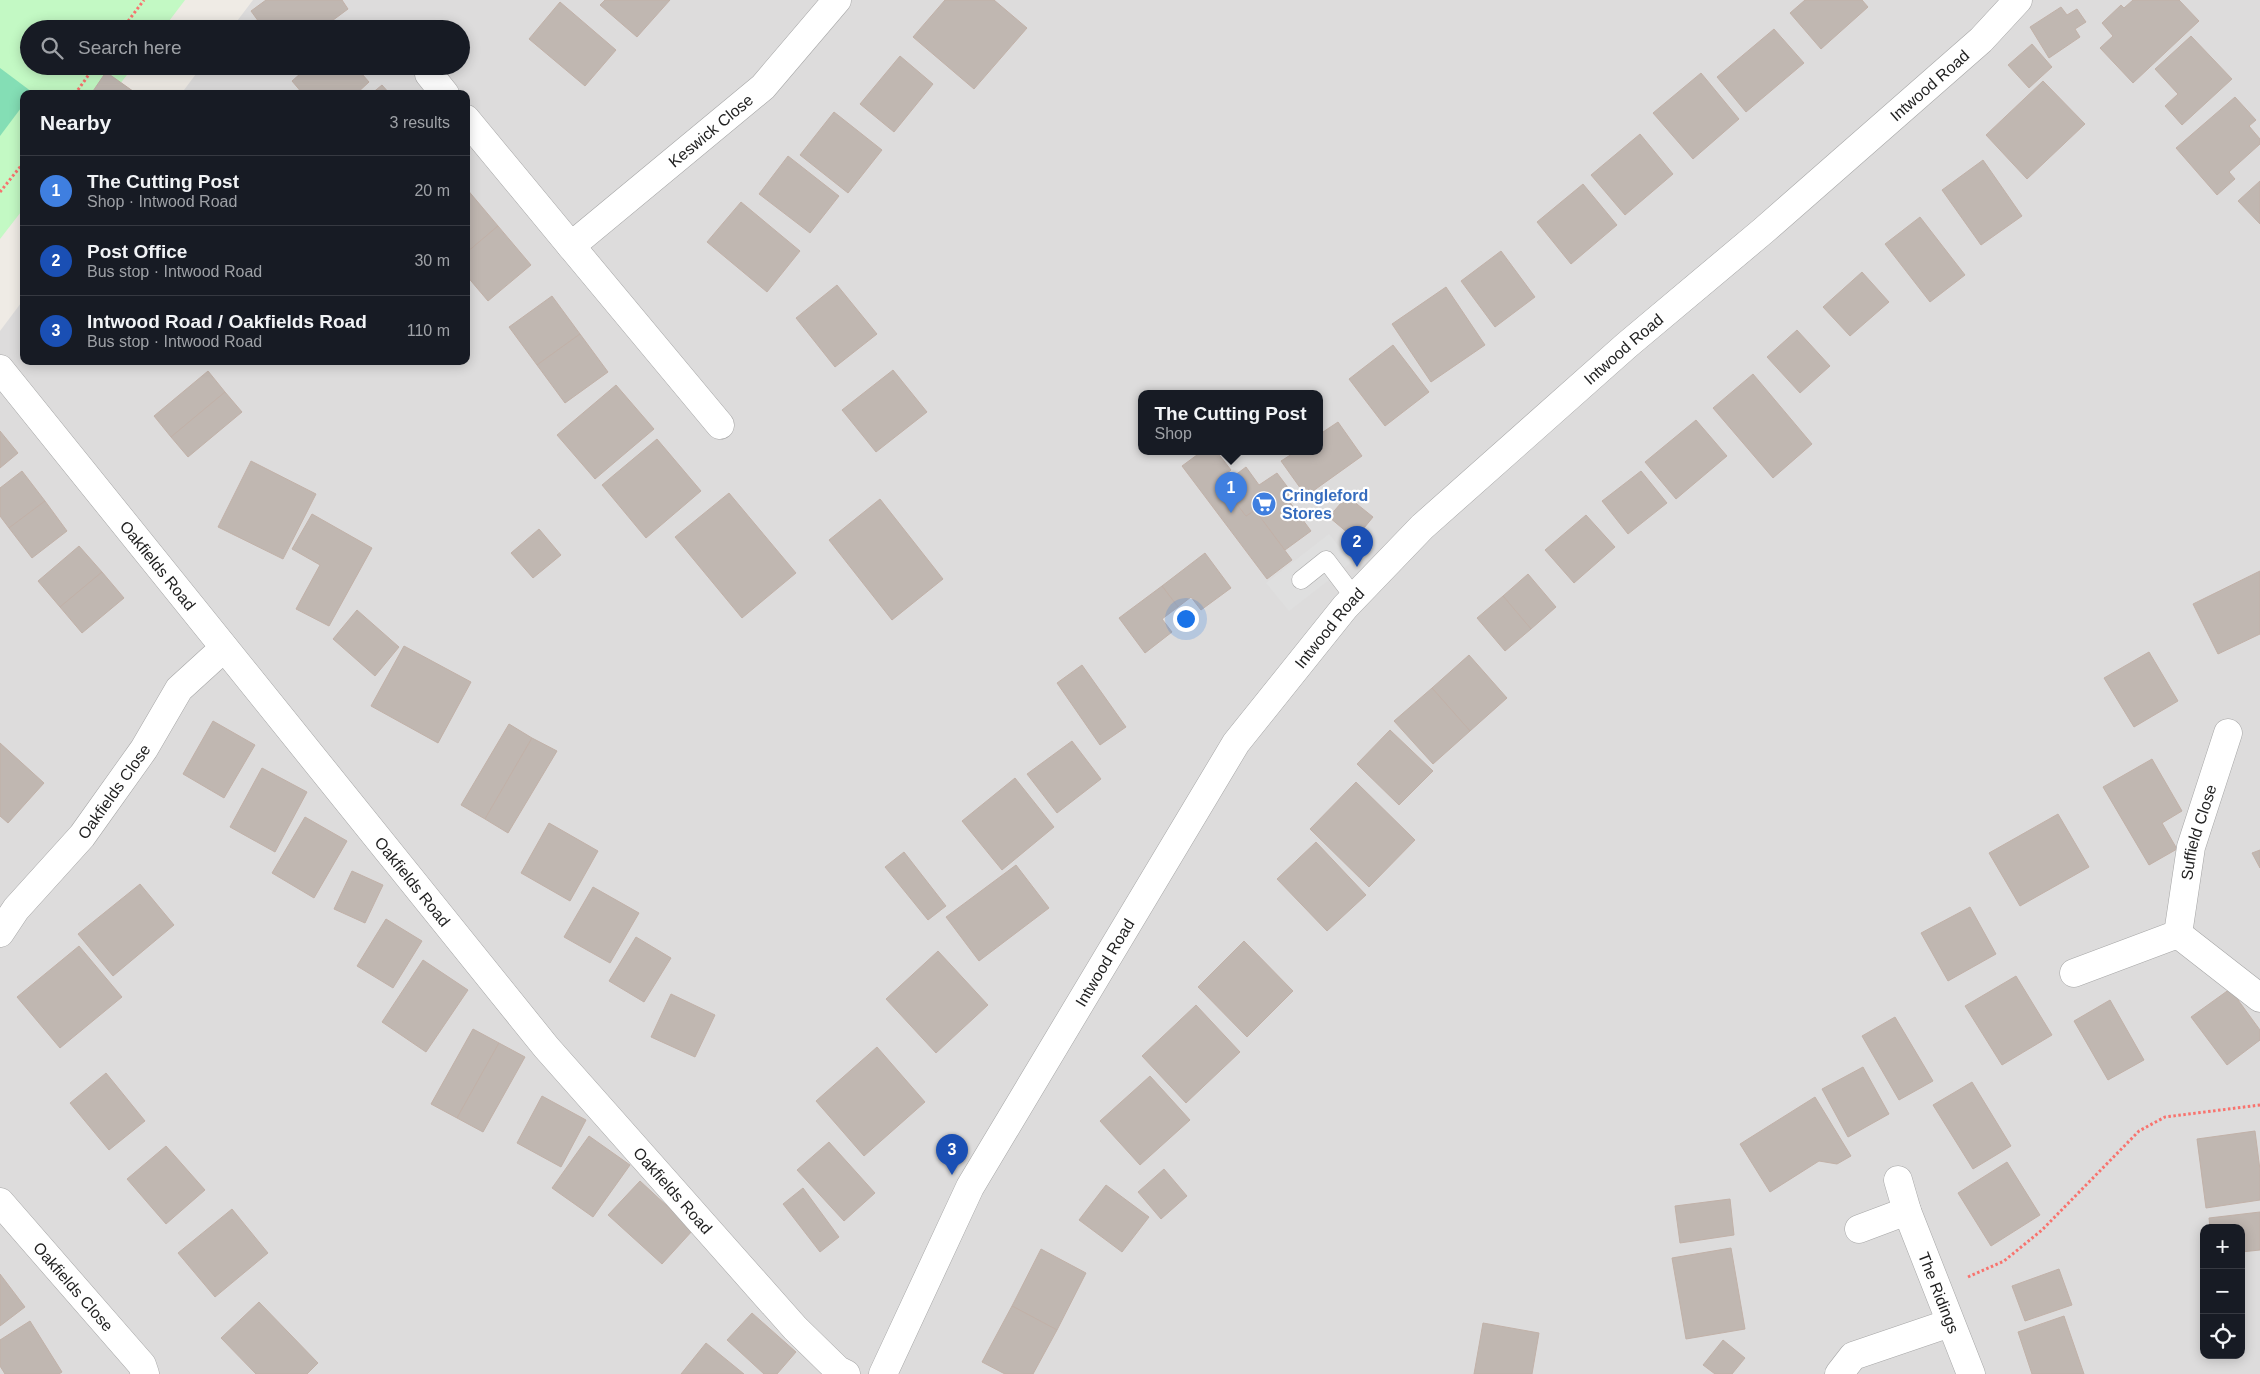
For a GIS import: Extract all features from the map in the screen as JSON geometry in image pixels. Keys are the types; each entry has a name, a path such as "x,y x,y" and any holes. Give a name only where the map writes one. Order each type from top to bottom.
{"street":[{"name":"Keswick Close","path":"571,246 763,87 837,0"},
{"name":"Intwood Road","path":"882,1374 970,1187 1236,743 1286,678 1354,597 1422,527 1627,345 1763,231 1981,40 2018,0"},
{"path":"470,124 720,424"},
{"name":"Oakfields Road","path":"0,369 546,1047 795,1328 838,1370 846,1374"},
{"name":"Oakfields Close","path":"0,933 16,909 82,836 144,749 179,689 224,648"},
{"name":"Suffield Close","path":"2178,934 2191,847 2228,733"},
{"path":"2074,973 2178,934 2260,998"},
{"name":"The Ridings","path":"1898,1180 1907,1211 1971,1374"},
{"name":"Oakfields Close","path":"0,1202 142,1365 145,1374"},
{"path":"1860,1229 1907,1211"},
{"path":"1839,1374 1853,1356 1950,1323"}],"lane":[{"path":"1301,580 1326,560 1354,597"}],"path":[{"path":"129,20 144,0"},
{"path":"78,90 89,75"},
{"path":"0,192 20,167"},
{"path":"1938,1287 1970,1277 2004,1261 2042,1230 2139,1131 2165,1117 2260,1106"}],"shaded area":[{"path":"253,0 2260,0 2260,1374 0,1374 0,331 20,304 20,365 470,365 470,90 184,90 195,75 470,75 470,20 238,20"},
{"path":"1329,534 1352,562 1289,611 1266,583"}],"green space":[{"path":"0,0 185,0 170,20 20,20 20,75 127,75 115,90 20,90 20,213 0,239"},
{"path":"0,68 29,90 20,90 20,109 0,136"}],"building":[{"path":"266,0 342,0 348,9 333,20 258,20 251,11"},
{"path":"605,0 670,0 637,37 600,5"},
{"path":"945,0 994,0 1027,28 974,89 913,37"},
{"path":"1805,0 1862,0 1868,7 1821,49 1790,13"},
{"path":"2133,0 2179,0 2199,21 2133,83 2100,48 2113,36 2102,23 2121,5 2124,8"},
{"path":"560,2 616,50 585,86 529,39"},
{"path":"2061,7 2067,15 2077,9 2086,22 2075,29 2080,37 2049,58 2030,27"},
{"path":"1774,29 1804,63 1746,112 1717,77"},
{"path":"2191,36 2232,79 2182,125 2165,106 2178,94 2155,69"},
{"path":"2032,44 2052,67 2029,88 2008,65"},
{"path":"900,56 933,84 894,132 860,104"},
{"path":"1701,73 1739,119 1693,159 1653,113"},
{"path":"104,75 110,75 131,90 94,90"},
{"path":"299,75 363,75 369,82 360,90 300,90 292,81"},
{"path":"2043,81 2085,124 2027,179 1986,135"},
{"path":"382,85 386,90 376,90"},
{"path":"2235,97 2256,120 2249,126 2260,139 2260,144 2229,172 2235,179 2217,195 2176,148"},
{"path":"834,112 882,150 848,193 800,155"},
{"path":"1640,134 1673,174 1625,215 1591,175"},
{"path":"788,156 839,196 810,233 759,194"},
{"path":"1983,160 2022,216 1981,245 1942,190"},
{"path":"2260,181 2260,224 2238,201"},
{"path":"1583,184 1617,225 1571,264 1537,222"},
{"path":"470,193 498,226 470,250"},
{"path":"741,202 800,251 767,292 707,242"},
{"path":"1920,217 1965,275 1930,302 1885,244"},
{"path":"498,226 531,265 488,301 470,280 470,250"},
{"path":"1501,251 1535,297 1495,327 1461,281"},
{"path":"1862,272 1889,302 1850,336 1823,307"},
{"path":"837,285 877,334 835,367 796,318"},
{"path":"1446,287 1485,345 1431,382 1392,324"},
{"path":"552,296 580,334 537,365 509,327"},
{"path":"1797,330 1830,366 1800,393 1767,357"},
{"path":"580,334 608,372 565,403 537,365"},
{"path":"1393,345 1429,392 1385,426 1349,379"},
{"path":"893,370 927,412 876,452 842,410"},
{"path":"208,371 225,392 171,437 154,416"},
{"path":"1753,374 1812,444 1773,478 1713,408"},
{"path":"616,385 654,429 595,479 557,435"},
{"path":"225,392 242,412 188,457 171,437"},
{"path":"1696,420 1727,456 1676,499 1645,462"},
{"path":"1338,422 1362,456 1306,496 1281,461 1290,455 1323,455 1323,432"},
{"path":"0,431 18,453 0,468"},
{"path":"657,439 701,491 646,538 602,485"},
{"path":"1197,455 1219,455 1231,470 1219,479 1222,485 1246,516 1255,510 1292,560 1267,579 1182,466"},
{"path":"251,461 316,494 283,559 218,527"},
{"name":"Cringleford Stores","path":"1246,467 1259,485 1277,473 1292,493 1286,497 1311,531 1285,550 1255,510 1246,516 1222,485"},
{"path":"22,471 45,501 9,528 0,516 0,488"},
{"path":"1641,471 1667,503 1628,534 1602,501"},
{"path":"729,493 796,573 742,618 675,537"},
{"path":"1347,496 1373,517 1355,539 1329,517"},
{"path":"880,499 943,579 892,620 829,540"},
{"path":"45,501 67,531 32,558 9,528"},
{"path":"312,514 372,548 329,626 296,609 320,565 292,549"},
{"path":"1586,515 1615,547 1574,583 1545,550"},
{"path":"539,529 561,555 533,578 511,553"},
{"path":"79,546 102,572 60,607 38,581"},
{"path":"1205,553 1231,588 1201,610 1191,597 1178,607 1162,586"},
{"path":"2260,571 2260,634 2218,654 2193,604"},
{"path":"102,572 124,598 82,633 60,607"},
{"path":"1528,574 1556,607 1531,629 1503,596"},
{"path":"1162,586 1178,607 1162,619 1172,632 1145,653 1119,618"},
{"path":"1503,596 1531,629 1505,651 1477,618"},
{"path":"357,610 399,647 375,676 333,639"},
{"path":"404,646 471,682 438,743 371,706"},
{"path":"2149,652 2178,701 2134,727 2104,678"},
{"path":"1469,655 1507,698 1470,731 1432,688"},
{"path":"1082,665 1126,727 1100,745 1057,683"},
{"path":"1432,688 1470,731 1433,764 1394,721"},
{"path":"213,721 255,745 224,798 183,774"},
{"path":"509,724 532,738 485,819 461,805"},
{"path":"1390,730 1433,771 1399,805 1357,764"},
{"path":"532,738 557,751 508,833 485,819"},
{"path":"1072,741 1101,779 1057,813 1027,774"},
{"path":"0,743 44,783 8,823 0,816"},
{"path":"2152,759 2182,811 2162,823 2177,849 2149,865 2103,787"},
{"path":"262,768 307,792 275,852 230,827"},
{"path":"1015,778 1054,827 1002,870 962,821"},
{"path":"1356,782 1415,840 1369,887 1310,829"},
{"path":"2058,814 2089,867 2020,906 1989,853"},
{"path":"305,817 347,841 314,898 272,873"},
{"path":"549,823 598,851 570,901 521,873"},
{"path":"1316,842 1366,895 1327,931 1277,879"},
{"path":"2260,850 2260,868 2252,853"},
{"path":"904,852 946,906 928,920 885,867"},
{"path":"1016,865 1049,908 979,961 946,917"},
{"path":"352,871 383,885 365,923 334,909"},
{"path":"140,884 174,925 113,976 78,934"},
{"path":"593,887 639,913 610,963 564,937"},
{"path":"1970,907 1996,954 1948,981 1921,933"},
{"path":"386,919 422,941 393,988 357,966"},
{"path":"636,937 671,958 644,1002 609,981"},
{"path":"1244,941 1293,991 1247,1037 1198,987"},
{"path":"79,946 122,997 60,1048 17,997"},
{"path":"938,951 988,1005 936,1053 886,999"},
{"path":"423,960 468,990 426,1052 382,1022"},
{"path":"2016,976 2052,1035 2002,1065 1965,1006"},
{"path":"2230,989 2260,1030 2260,1040 2227,1065 2191,1017"},
{"path":"671,994 715,1015 695,1057 651,1037"},
{"path":"2110,1000 2144,1060 2108,1080 2074,1021"},
{"path":"1196,1005 1240,1052 1186,1103 1142,1056"},
{"path":"1895,1017 1933,1081 1899,1100 1862,1036"},
{"path":"473,1029 499,1043 457,1118 431,1104"},
{"path":"499,1043 525,1057 483,1132 457,1118"},
{"path":"877,1047 925,1102 864,1156 816,1101"},
{"path":"1863,1067 1889,1114 1848,1137 1822,1089"},
{"path":"106,1073 145,1121 109,1150 70,1103"},
{"path":"1150,1076 1190,1120 1140,1165 1100,1121"},
{"path":"1972,1082 2011,1146 1973,1169 1933,1105"},
{"path":"542,1096 586,1120 561,1167 517,1143"},
{"path":"1815,1097 1851,1156 1837,1164 1819,1161 1770,1192 1740,1144"},
{"path":"2255,1131 2260,1170 2260,1200 2206,1208 2197,1139"},
{"path":"589,1136 630,1165 593,1217 552,1188"},
{"path":"829,1142 875,1193 844,1221 797,1170"},
{"path":"166,1146 205,1190 166,1224 127,1179"},
{"path":"2007,1162 2040,1215 1991,1246 1958,1193"},
{"path":"1164,1169 1187,1196 1161,1219 1138,1192"},
{"path":"640,1181 693,1230 662,1264 608,1215"},
{"path":"1106,1185 1149,1217 1122,1252 1079,1220"},
{"path":"803,1188 839,1237 820,1252 783,1204"},
{"path":"1730,1199 1734,1235 1680,1243 1675,1206"},
{"path":"232,1209 268,1253 215,1297 178,1253"},
{"path":"2260,1212 2260,1250 2245,1252 2245,1224 2210,1224 2209,1218"},
{"path":"1731,1248 1745,1329 1686,1339 1672,1258"},
{"path":"1041,1249 1086,1273 1057,1330 1012,1306"},
{"path":"2059,1269 2072,1305 2025,1321 2012,1286"},
{"path":"0,1274 25,1307 0,1326"},
{"path":"259,1302 318,1363 307,1374 256,1374 221,1338"},
{"path":"1012,1306 1057,1330 1033,1374 1005,1374 982,1362"},
{"path":"752,1313 796,1352 777,1374 764,1374 727,1340"},
{"path":"2064,1316 2084,1374 2032,1374 2018,1332"},
{"path":"30,1321 62,1372 59,1374 5,1374 0,1366 0,1340"},
{"path":"1483,1323 1539,1333 1532,1374 1474,1374"},
{"path":"1723,1340 1745,1358 1732,1374 1715,1374 1703,1365"},
{"path":"706,1343 744,1374 681,1374"}],"place":[{"name":"Cringleford Stores","path":"1264,504"},
{"name":"The Cutting Post","path":"1231,513"},
{"name":"Post Office","path":"1357,567"},
{"name":"Intwood Road / Oakfields Road","path":"952,1175"}]}
